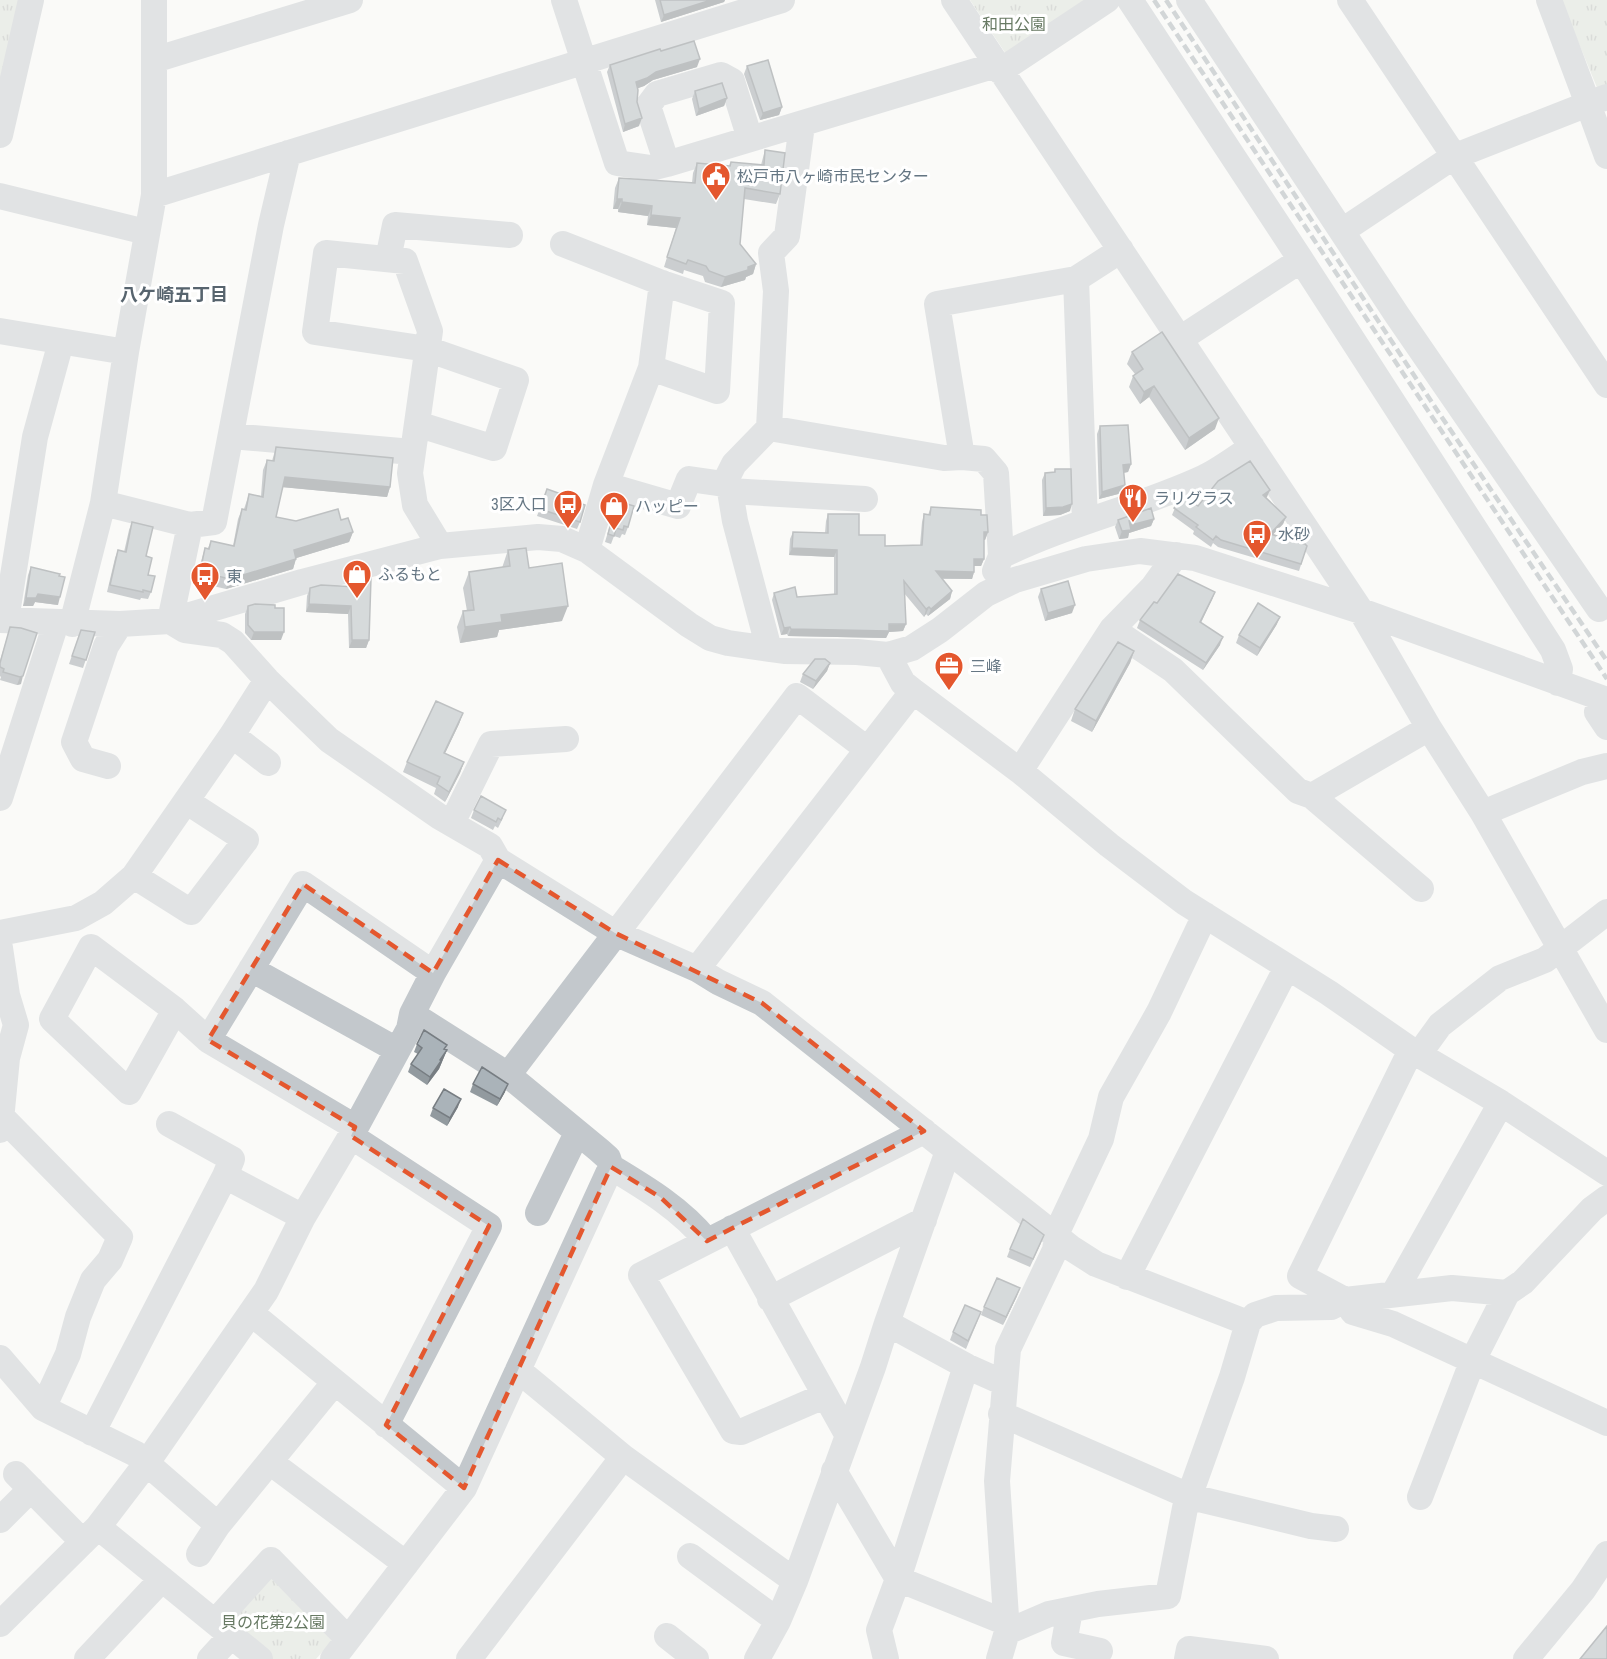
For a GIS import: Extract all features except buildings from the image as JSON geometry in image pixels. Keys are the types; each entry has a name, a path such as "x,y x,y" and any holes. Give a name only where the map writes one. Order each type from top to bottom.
{"street":[{"path":"0,135 31,0"},
{"path":"0,798 64,623 103,503 126,352 154,195 154,0"},
{"path":"154,60 350,0"},
{"path":"564,0 617,163 651,168 998,68 1107,0"},
{"path":"154,195 782,0"},
{"path":"954,0 1361,611 1429,728 1483,813 1607,1030"},
{"path":"1130,0 1301,260 1552,650 1560,669 1558,683"},
{"path":"1189,0 1397,315 1604,611"},
{"path":"1350,0 1607,385"},
{"path":"1549,0 1597,100 1607,156"},
{"path":"668,164 648,106 657,94 721,75 732,81 750,140"},
{"path":"1342,231 1453,157 1597,100"},
{"path":"769,649 727,488 734,464 769,428 776,291 771,253 787,236 802,125"},
{"path":"103,503 190,525 214,522 271,225 288,153"},
{"path":"0,196 146,232"},
{"path":"388,259 395,225 510,235"},
{"path":"562,244 662,283 722,303 717,391 651,368"},
{"path":"962,457 937,304 1076,279 1121,250"},
{"path":"417,424 494,448 516,380 427,349 315,332 326,253 405,261 430,331 427,349 417,424 412,452 410,472 415,505 440,546"},
{"path":"1180,339 1301,260"},
{"path":"1076,279 1084,522"},
{"path":"587,550 606,485 651,368 662,283"},
{"path":"0,331 126,352"},
{"path":"61,342 35,437 3,620 120,624 170,621 302,582 440,546 538,537 562,539 587,550 710,638 769,649 888,655 912,648 940,630 986,594 1015,580 1094,557 1140,551 1195,558 1361,611 1599,697 1597,712 1607,727"},
{"path":"769,428 944,458 984,459 996,474 1001,556 986,594"},
{"path":"231,436 412,452"},
{"path":"1001,556 1034,540 1140,504 1207,476 1252,447"},
{"path":"606,485 678,506 689,479 727,488 865,499"},
{"path":"170,621 190,525"},
{"path":"1020,771 1112,629 1154,587 1176,555"},
{"path":"170,621 185,630 222,635 228,638 267,680 329,740 431,811 490,846 498,860 615,933 697,969 762,1003 1058,1237 1096,1264 1248,1323"},
{"path":"108,766 83,759 74,742 106,646 120,624"},
{"path":"1112,629 1173,670 1299,791 1311,796 1421,889"},
{"path":"888,655 903,683 1020,771 1110,845 1205,915 1329,993 1415,1052 1501,1103 1607,1173"},
{"path":"0,933 76,918 103,903 134,876 232,735 267,680"},
{"path":"697,969 913,691"},
{"path":"508,1075 797,696 867,749"},
{"path":"1311,796 1429,728"},
{"path":"232,735 268,763"},
{"path":"452,823 491,744 566,739"},
{"path":"1483,813 1582,772 1607,766"},
{"path":"134,876 191,912 246,840 186,801"},
{"path":"5,1610 90,1535 146,1464 266,1291 303,1217 353,1132 409,1029 412,1014 433,973 498,860"},
{"path":"208,1040 303,884 433,973"},
{"path":"1607,912 1545,960 1500,978 1440,1025 1415,1052 1300,1276 1345,1300 1353,1312 1393,1324 1607,1423"},
{"path":"999,1659 1007,1628 997,1481 1008,1350 1055,1250 1058,1230 1101,1139 1111,1097 1159,1012 1205,915"},
{"path":"175,1010 129,1092 52,1019 92,947 175,1010 208,1040 353,1132 489,1226 386,1425"},
{"path":"0,948 7,995 16,1025 7,1058 1,1123 120,1237 110,1260 93,1280 78,1317 68,1354 43,1408"},
{"path":"1127,1277 1287,967"},
{"path":"251,969 397,1050"},
{"path":"412,1014 508,1075 608,1158 611,1167 660,1197 698,1230 707,1241"},
{"path":"1394,1293 1501,1103"},
{"path":"92,1433 232,1159 169,1124"},
{"path":"824,1395 741,1432 733,1431 641,1275 924,1131"},
{"path":"538,1213 578,1133"},
{"path":"757,1659 778,1621 795,1581 948,1151"},
{"path":"210,1659 223,1629 271,1560 341,1649 464,1488 611,1167"},
{"path":"225,1176 303,1217"},
{"path":"1420,1497 1473,1360 1507,1293 1523,1282 1592,1209 1607,1198"},
{"path":"770,1299 924,1220"},
{"path":"732,1228 848,1436"},
{"path":"834,1471 898,1579 1007,1628 1049,1614 1098,1604 1168,1596 1185,1508 1191,1497 1248,1323 1255,1315 1276,1308 1331,1307 1345,1300 1394,1293 1452,1288 1507,1293"},
{"path":"250,1312 464,1488"},
{"path":"886,1323 966,1366 1004,1383"},
{"path":"0,1358 43,1408 136,1455 218,1525"},
{"path":"886,1659 879,1630 898,1579 966,1366"},
{"path":"518,1370 623,1457 795,1581"},
{"path":"199,1554 218,1525 334,1383"},
{"path":"1001,1414 1191,1497 1311,1526 1336,1529"},
{"path":"469,1659 623,1457"},
{"path":"270,1462 406,1564"},
{"path":"0,1520 23,1482 90,1535 162,1579 260,1659"},
{"path":"1526,1659 1583,1590 1607,1554"},
{"path":"690,1556 778,1621"},
{"path":"87,1659 162,1579"},
{"path":"1070,1610 1065,1643 1100,1651"},
{"path":"667,1636 696,1659"},
{"path":"1187,1659 1189,1648 1266,1659"}],"highlighted area":[{"path":"498,860 615,933 762,1003 924,1131 707,1241 660,1197 611,1167 464,1488 386,1425 489,1226 351,1136 355,1127 208,1040 303,884 433,973"}],"green space":[{"path":"0,0 29,0 0,128"},
{"name":"和田公園","path":"970,0 1096,0 1008,57"},
{"path":"1561,0 1607,0 1607,87 1598,90"},
{"name":"貝の花第2公園","path":"270,1576 332,1641 316,1659 273,1659 228,1625"}],"railway":[{"path":"1154,0 1607,679"},
{"path":"1166,0 1441,416 1607,661"}],"place":[{"name":"松戸市八ヶ崎市民センター","path":"716,202"},
{"name":"ラリグラス","path":"1133,524"},
{"name":"3区入口","path":"568,530"},
{"name":"ハッピー","path":"614,532"},
{"name":"水砂","path":"1257,560"},
{"name":"ふるもと","path":"357,600"},
{"name":"東","path":"205,602"},
{"name":"三峰","path":"949,692"}],"district":[{"name":"八ケ崎五丁目","path":"174,295"}]}
